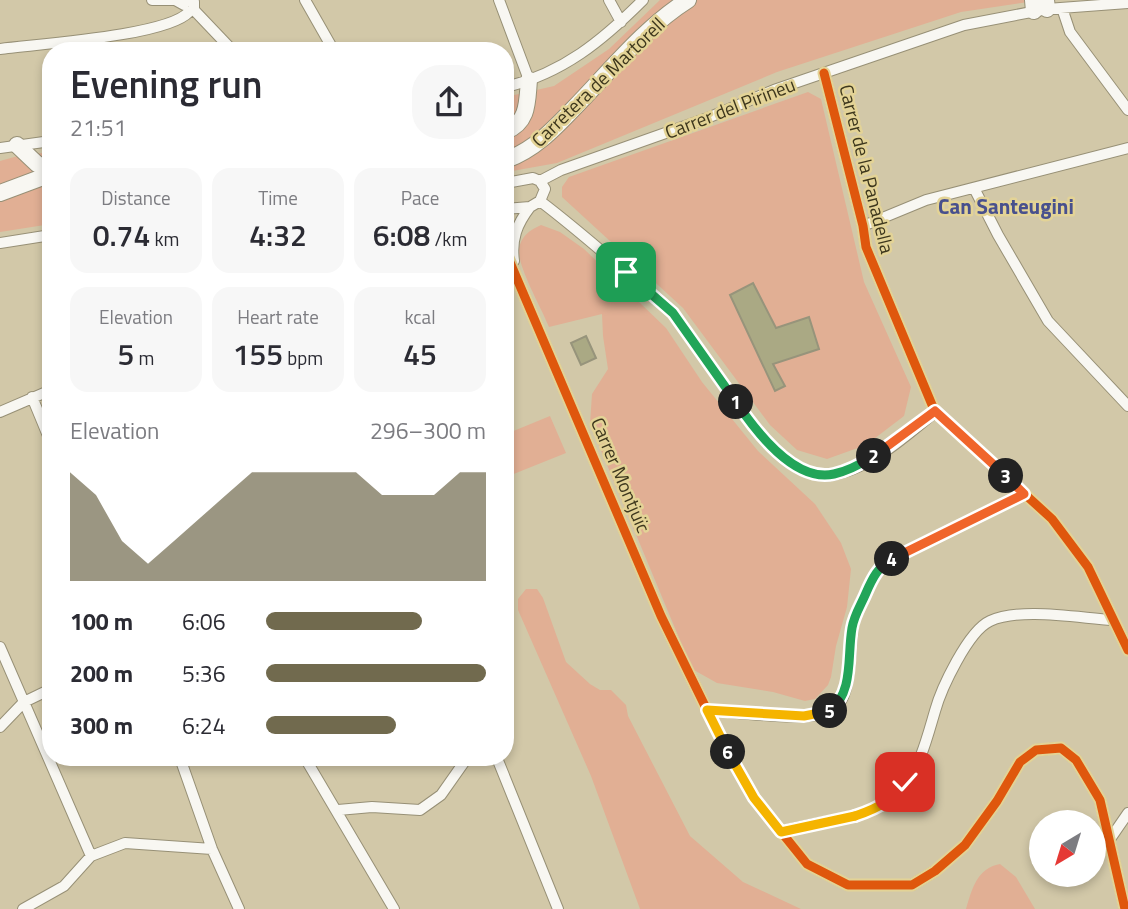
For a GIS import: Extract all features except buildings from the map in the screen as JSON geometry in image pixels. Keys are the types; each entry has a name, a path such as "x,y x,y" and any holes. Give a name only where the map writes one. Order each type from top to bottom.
{"main road":[{"name":"Carretera de Martorell","path":"514,156 554,129 654,27 688,0"},
{"path":"514,127 525,114 530,80"},
{"path":"17,145 42,167"},
{"path":"0,193 42,176"}],"street":[{"path":"152,0 175,0 188,6 224,42"},
{"path":"305,0 329,42"},
{"path":"499,0 530,80"},
{"path":"609,0 621,22"},
{"path":"514,85 530,80 585,53 643,0"},
{"name":"Carrer del Pirineu","path":"514,182 533,178 540,181 561,170 705,119 774,90 964,25 1045,6 1128,3"},
{"path":"54,42 154,29 177,21 188,6"},
{"path":"1045,6 1070,32 1128,110"},
{"path":"0,49 42,44"},
{"name":"Carrer de la Panadella","path":"824,73 866,247 935,411 1052,519 1088,567 1128,650"},
{"path":"0,148 42,142"},
{"path":"863,226 926,200 1128,148"},
{"path":"514,235 519,221 545,189 540,181"},
{"path":"974,188 1048,321 1128,406"},
{"path":"514,208 535,204 579,231 673,313 771,448 805,471 831,475 858,466 884,451 935,411"},
{"path":"0,243 42,236"},
{"path":"514,261 516,274"},
{"name":"Carrer Montjuïc","path":"514,270 661,617 754,798 807,864 848,885 912,885 935,871 965,845 997,801 1020,762 1036,750 1061,748 1076,760 1100,800 1108,842"},
{"path":"0,412 42,393"},
{"path":"32,397 42,421"},
{"path":"707,710 804,716 832,710 845,694 856,613 871,580 885,562 1024,494"},
{"path":"781,832 858,815 901,790 922,754 936,707 958,657 988,622 1015,615 1112,620"},
{"path":"0,647 42,743"},
{"path":"0,727 24,702 42,693"},
{"path":"52,766 91,856"},
{"path":"183,766 212,849 239,909"},
{"path":"310,766 394,909"},
{"path":"338,810 372,807 420,810 442,795 462,766"},
{"path":"500,766 558,909"},
{"path":"1125,909 1108,842 1128,813"},
{"path":"23,909 64,886 91,856 125,843 212,849"}],"shaded area":[{"path":"660,0 1042,0 961,12 777,72 557,163 514,171 514,95 554,86 609,49"},
{"path":"808,92 821,99 864,282 911,387 904,416 866,445 827,459 797,450 770,425 683,308 562,197 562,187 569,177"},
{"path":"42,153 42,225 0,232 0,161"},
{"path":"541,225 560,232 584,249 666,328 702,382 758,451 815,504 841,543 851,569 847,607 831,677 828,685 815,699 805,701 773,692 717,683 692,669 590,424 592,394 608,369 602,314 549,327 522,266 519,249 522,240 530,231"},
{"path":"550,416 566,453 514,474 514,431"},
{"path":"526,589 537,589 543,598 566,662 590,684 600,690 611,690 626,705 628,716 690,836 743,882 801,909 640,909 591,776 518,610 518,599"},
{"path":"1000,864 1016,877 1035,909 966,909 977,880 986,870"}],"cycle path":[{"path":"824,73 866,247 935,412 1052,519 1088,567 1128,650"},
{"path":"514,272 661,616 726,749 754,798 807,864 848,885 912,885 935,871 965,845 997,801 1020,762 1036,750 1061,748 1076,760 1100,800 1125,909"}],"district":[{"name":"Can Santeugini","path":"1006,207"}],"route":[{"path":"626,272 673,313 771,448 805,471 831,475 858,466 914,430 935,411 1024,494 885,562 871,580 856,613 845,694 832,710 804,716 707,710 754,798 781,832 858,815 880,805 901,790 905,782"}]}
